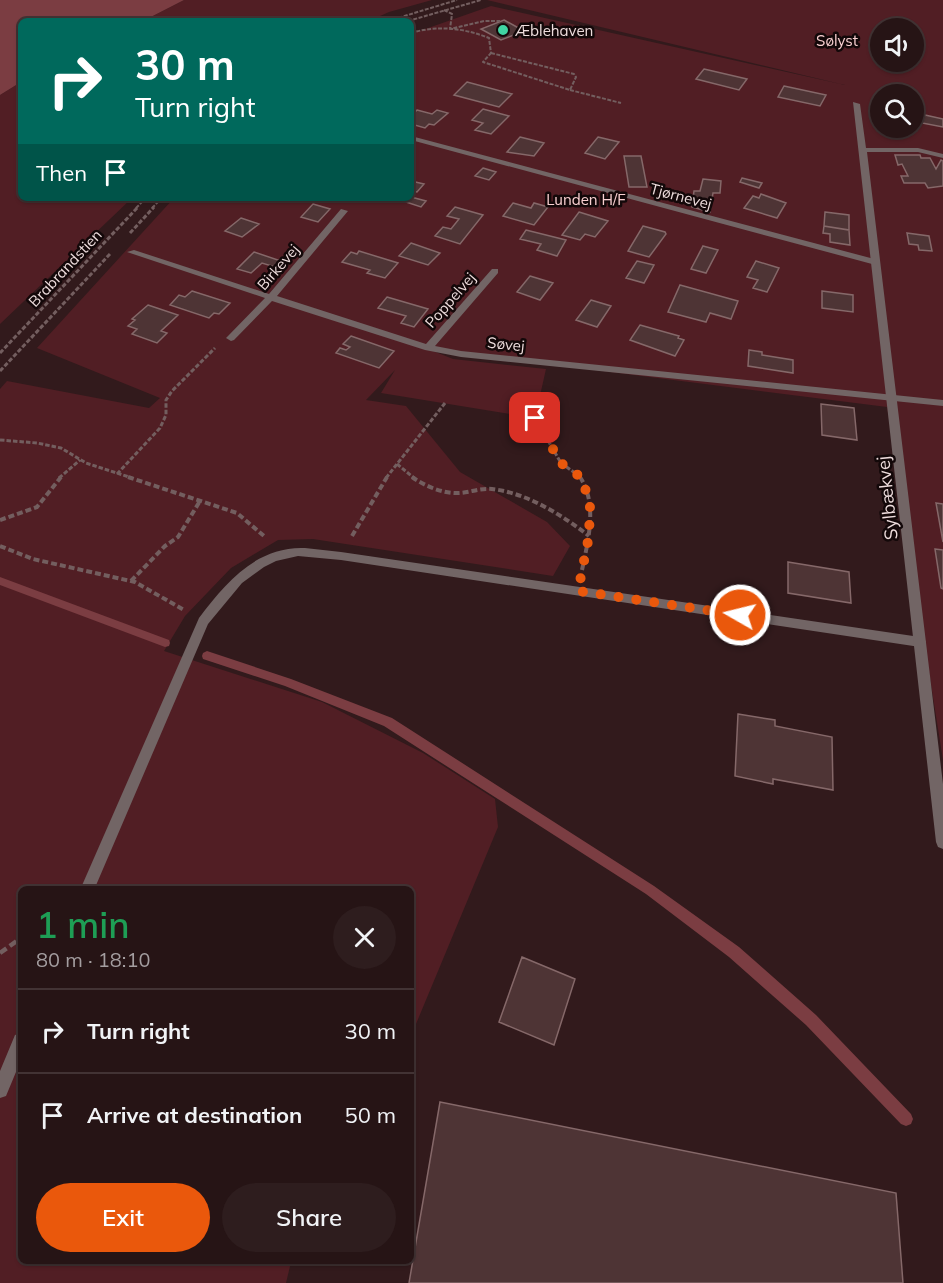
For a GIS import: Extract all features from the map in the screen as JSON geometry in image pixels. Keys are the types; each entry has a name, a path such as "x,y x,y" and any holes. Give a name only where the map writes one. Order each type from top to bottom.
{"street":[{"name":"Sylbækvej","path":"856,104 864,150 943,842"},
{"name":"Tjørnevej","path":"414,139 875,262"},
{"path":"864,150 918,150 943,156"},
{"name":"Birkevej","path":"231,338 271,297 344,211"},
{"name":"Søvej","path":"131,252 428,348 461,354 943,403"},
{"name":"Poppelvej","path":"428,348 495,271"},
{"path":"89,886 203,621 225,592 255,565 286,553 341,556 920,642"},
{"path":"0,1090 18,1048"}],"path":[{"path":"397,18 457,0"},
{"path":"414,19 481,0"},
{"path":"443,10 452,14 450,29"},
{"path":"450,29 484,21 500,21"},
{"path":"414,32 425,29 472,32 489,38 491,53 483,62 570,90 621,103"},
{"path":"491,53 574,74 576,77 570,90"},
{"name":"Brabrandstien","path":"0,353 143,201"},
{"path":"130,233 159,201"},
{"path":"0,371 114,250"},
{"path":"117,475 160,428 166,415 166,400 172,391 204,357 231,338"},
{"path":"341,556 379,487 445,404"},
{"path":"535,418 561,463 582,478 590,505 589,536 578,591"},
{"path":"0,440 37,443 61,448 80,460 117,475 237,513 267,539 274,558"},
{"path":"0,520 37,507 62,475 80,460"},
{"path":"398,464 406,473 426,486 455,493 491,489 521,498 570,520 589,536"},
{"path":"131,581 165,546 178,537 200,501"},
{"path":"0,546 49,563 131,581 203,621"},
{"path":"0,953 18,940"}],"green space":[{"path":"184,0 432,0 376,18 149,18"},
{"path":"487,0 943,0 943,760 887,407 428,349 453,359 546,369 535,418 381,393 395,370 366,400 406,406 460,472 547,522 570,546 553,576 313,539 278,540 231,568 185,616 164,651 322,702 423,753 495,799 498,827 414,1029 414,886 18,886 18,1264 291,1264 286,1283 0,1283 0,389 7,381 149,408 160,398 37,348 171,201 414,201 414,33 491,6 845,85"},
{"path":"18,84 18,201 129,201 0,324 0,95"}],"shaded area":[{"path":"0,0 184,0 149,18 18,18 18,84 0,95"}],"building":[{"name":"Æblehaven","path":"504,20 524,31 501,40 481,29"},
{"path":"704,69 747,79 739,90 696,79"},
{"path":"467,82 512,94 499,107 454,95"},
{"path":"784,86 826,95 820,106 778,97"},
{"path":"483,109 509,116 491,134 475,130 483,123 472,120"},
{"path":"417,110 432,114 437,110 448,113 434,125 429,124 425,128 414,125 414,113"},
{"path":"925,115 943,119 943,127 924,123"},
{"path":"520,137 544,143 534,156 507,152"},
{"path":"598,137 619,142 605,159 585,153"},
{"path":"895,155 920,155 921,158 930,158 936,169 941,160 943,161 943,186 928,188 925,183 904,183 901,176 908,176 902,164 898,165"},
{"path":"624,156 641,156 647,187 629,187"},
{"path":"483,168 496,172 489,180 475,176"},
{"path":"742,178 762,183 759,188 740,182"},
{"path":"703,179 721,181 720,193 713,193 710,212 692,207 694,191 700,191"},
{"path":"414,182 424,184 417,192 414,192"},
{"path":"761,194 786,203 777,218 744,208 753,196 759,198"},
{"path":"414,198 426,201 421,207 403,201 414,201"},
{"path":"513,203 531,208 534,203 548,207 534,225 503,216"},
{"path":"313,204 330,209 318,222 301,217"},
{"path":"455,207 483,215 460,244 435,236 443,227 451,229 459,219 447,216"},
{"path":"579,212 608,221 595,237 585,234 580,240 562,235"},
{"path":"825,212 849,215 849,230 824,226"},
{"path":"241,218 259,224 242,237 225,231"},
{"path":"643,226 666,234 649,257 628,251"},
{"path":"824,226 849,230 850,245 830,242 830,234 823,233"},
{"path":"526,230 566,240 557,256 537,250 541,244 520,239"},
{"path":"907,233 929,236 932,251 919,250 918,245 909,244"},
{"path":"411,243 440,253 428,265 399,256"},
{"path":"703,246 718,250 706,273 691,269"},
{"path":"359,251 398,263 385,278 367,273 370,270 342,262 351,252 357,254"},
{"path":"254,252 281,261 275,267 262,263 251,273 237,269"},
{"path":"637,261 654,265 644,283 626,278"},
{"path":"756,261 779,268 767,292 753,288 758,280 747,277"},
{"path":"530,276 553,283 540,300 517,292"},
{"path":"680,285 738,301 731,319 710,313 706,322 668,312"},
{"path":"192,291 230,303 219,314 214,313 209,318 170,305 179,295 185,297"},
{"path":"822,291 853,295 853,312 822,308"},
{"path":"387,297 428,309 414,327 401,323 406,316 378,308"},
{"path":"591,300 611,306 597,327 576,320"},
{"path":"148,305 178,315 161,331 167,333 157,343 132,334 137,329 128,326 135,320 132,319"},
{"path":"640,325 679,336 678,338 684,340 675,356 630,340"},
{"path":"351,336 394,351 379,368 336,353 340,348 346,350 350,347 343,344"},
{"path":"749,350 762,352 762,355 793,360 793,373 748,366"},
{"path":"821,404 854,408 857,440 822,435"},
{"path":"936,503 943,504 943,542"},
{"path":"935,549 943,550 943,589 941,588"},
{"path":"788,562 849,572 851,603 788,593"},
{"path":"738,714 775,720 775,726 832,737 833,790 773,779 773,784 735,776"},
{"path":"522,957 575,979 554,1045 499,1022"},
{"path":"440,1102 896,1193 903,1283 409,1283"}],"waterway":[{"path":"0,581 165,643"},
{"path":"207,656 287,682 388,722 650,890 734,952 811,1020 906,1119"}],"place":[{"name":"Æblehaven","path":"503,30"}],"route":[{"path":"535,418 561,463 582,478 590,505 589,536 578,591 740,615"}],"park label":[{"name":"Sølyst","path":"837,40"},
{"name":"Lunden H/F","path":"586,199"}]}
